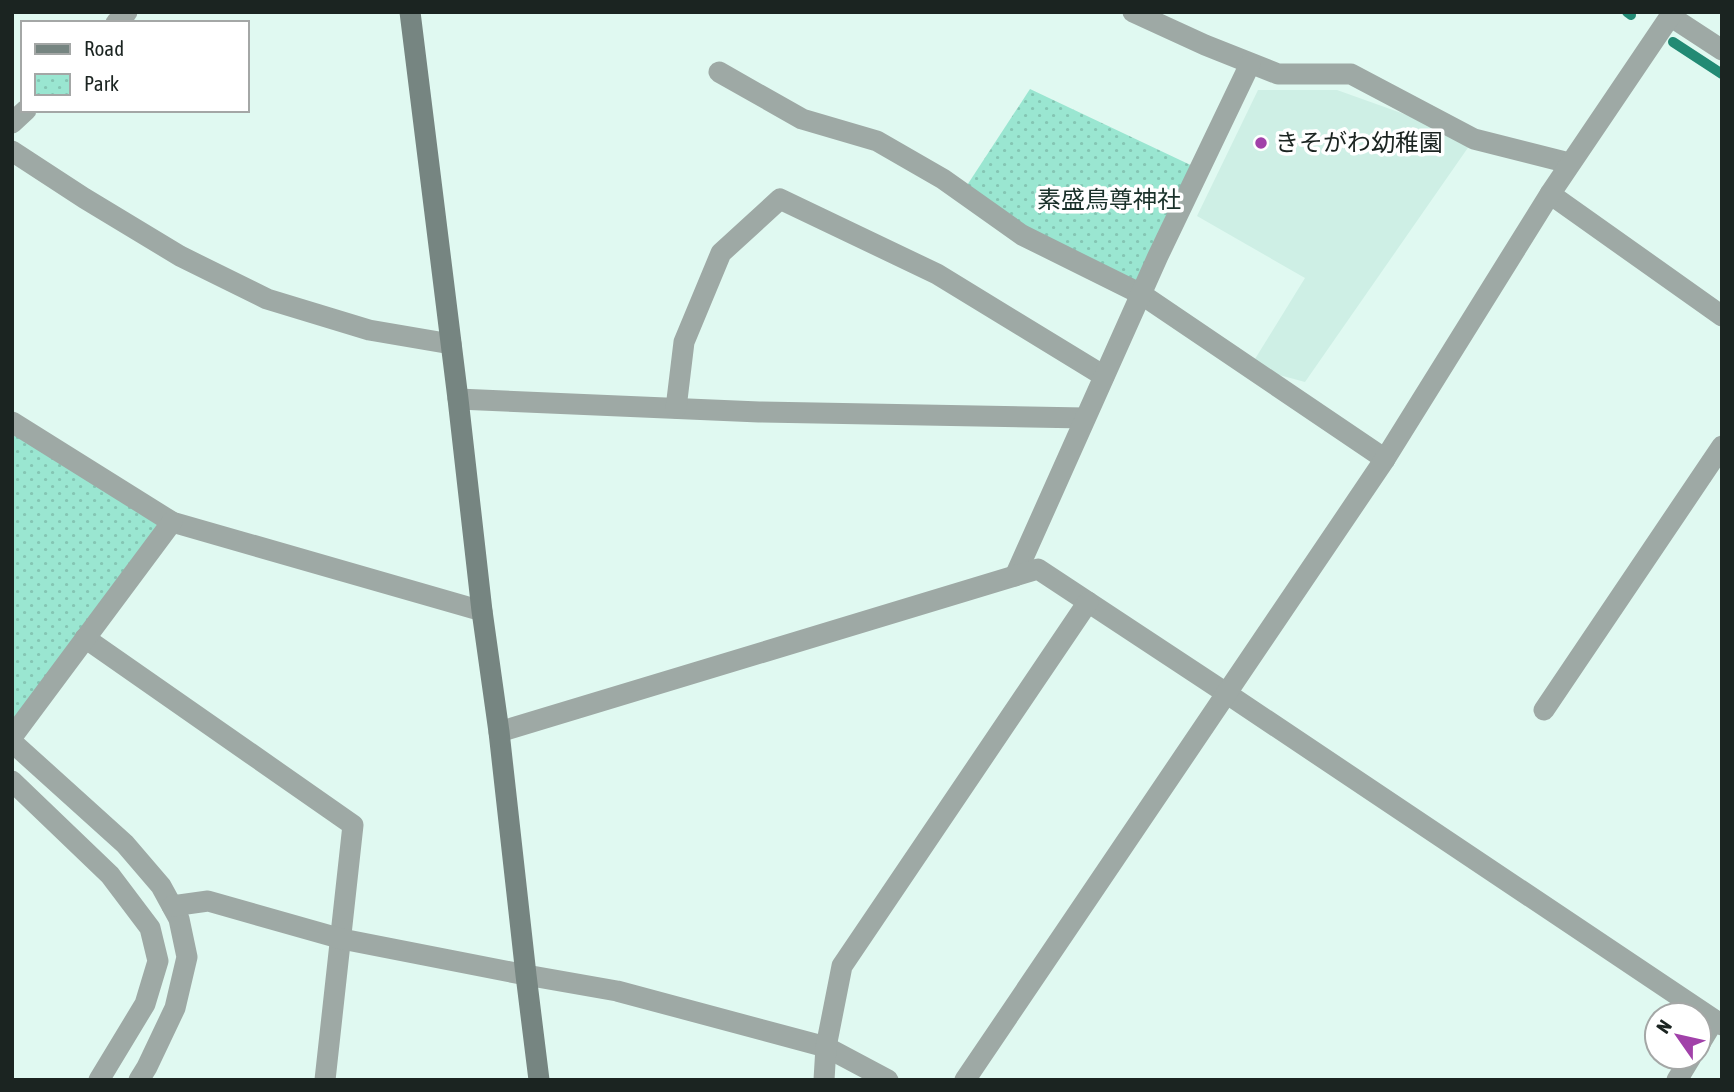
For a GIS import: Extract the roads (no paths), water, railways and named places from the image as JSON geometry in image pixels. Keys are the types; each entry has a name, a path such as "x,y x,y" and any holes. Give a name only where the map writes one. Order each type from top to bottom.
{"street":[{"path":"410,12 539,1080"},
{"path":"1136,13 1278,74 1351,74 1474,139 1569,163"},
{"path":"965,1080 1385,458 1569,163 1671,14 1722,50"},
{"path":"1015,576 1141,294 1250,64"},
{"path":"719,72 802,119 877,141 943,179 1022,235 1141,294 1385,458"},
{"path":"12,151 180,256 267,299 369,330 451,344"},
{"path":"1550,194 1722,316"},
{"path":"676,408 684,342 721,253 780,199 937,274 1104,376"},
{"path":"458,399 759,412 1086,418"},
{"path":"12,422 172,522 482,611"},
{"path":"1544,710 1722,446"},
{"path":"139,1080 175,1008 187,957 179,919 161,886 125,844 12,739 172,522"},
{"path":"499,732 1038,569 1718,1023"},
{"path":"824,1080 826,1046 842,965 1088,602"},
{"path":"85,638 354,825 325,1080"},
{"path":"12,781 110,875 150,928 158,961 145,1004 99,1080"},
{"path":"172,906 208,901 342,939 617,991 826,1046 888,1080"}],"waterway":[{"path":"1627,12 1631,15"},
{"path":"1673,42 1722,74"}],"place":[{"name":"きそがわ幼稚園","path":"1261,143"}],"park label":[{"name":"素盛鳥尊神社","path":"1109,200"}]}
